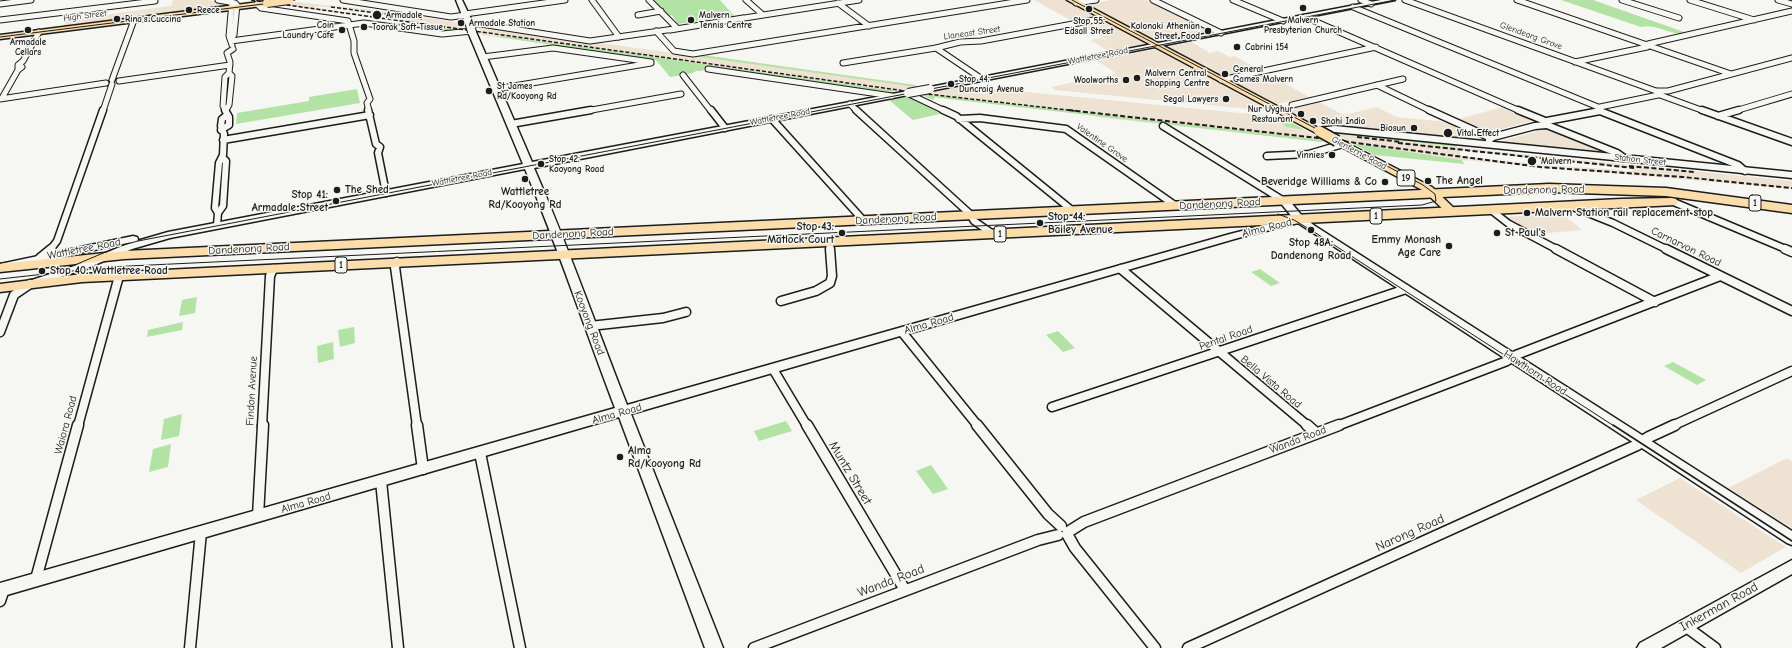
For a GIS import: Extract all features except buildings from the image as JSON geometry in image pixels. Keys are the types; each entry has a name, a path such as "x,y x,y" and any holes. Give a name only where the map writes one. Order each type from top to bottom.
{"highway":[{"name":"Dandenong Road","path":"0,268 106,256 1561,188 1631,190 1701,196 1792,209"},
{"path":"1631,190 1650,202"},
{"path":"1494,191 1492,195 1495,199 1523,208"},
{"name":"Dandenong Road","path":"6,290 32,283 119,276 1650,202 1676,202 1792,217"}],"main road":[{"name":"High Street","path":"0,37 233,6 263,5 292,0"},
{"name":"Glenferrie Road","path":"1073,2 1434,194 1452,212"}],"street":[{"path":"0,4 31,0"},
{"path":"217,225 218,213 223,206 226,161 222,158 224,134 221,130 229,125 230,117 227,112 230,105 232,76 229,73 230,65 228,58 233,54 231,39 228,36 233,6 218,0"},
{"path":"343,0 451,18 565,0"},
{"name":"Kooyong Road","path":"459,0 556,235 714,648"},
{"path":"592,0 619,37"},
{"path":"649,0 676,28"},
{"path":"746,0 764,14"},
{"path":"812,0 819,6"},
{"path":"231,39 244,39 350,25 370,24 463,38 472,29 483,25 597,41 859,0"},
{"path":"658,31 674,51 691,54 1027,0"},
{"path":"1073,2 1096,0"},
{"path":"1153,0 1221,33"},
{"path":"1234,1 1243,0"},
{"name":"Wattletree Road","path":"0,268 40,258 131,240 217,225 982,79 1307,16 1370,2 1392,0"},
{"name":"Glendearg Grove","path":"1405,0 1792,142"},
{"path":"1517,0 1730,74"},
{"path":"1622,0 1679,18"},
{"path":"1690,0 1755,20"},
{"path":"1778,0 1792,4"},
{"path":"0,20 154,1"},
{"path":"1234,1 1281,21"},
{"path":"838,3 870,26"},
{"path":"263,5 346,20 350,25 356,48 354,53 357,58 363,86 367,90 370,99 368,103 376,144 372,148 378,153 386,193"},
{"path":"1357,5 1365,11 1727,162 1740,170"},
{"path":"638,15 660,11"},
{"path":"1576,63 1792,11"},
{"path":"1307,16 1606,149 1620,158"},
{"name":"Llaneast Street","path":"842,63 936,48 960,42 982,41 1105,18"},
{"path":"40,258 48,253 57,241 110,82 134,20"},
{"path":"1,98 18,70 23,67 23,61 39,32"},
{"path":"1221,80 1376,47"},
{"path":"483,58 553,48 651,62 496,89"},
{"path":"936,48 982,79"},
{"path":"1376,85 1481,135 1491,142 1546,123 1792,58"},
{"path":"1,98 230,65"},
{"path":"708,70 892,96"},
{"path":"683,75 726,128"},
{"path":"1292,105 1403,79"},
{"path":"908,93 948,111 1073,211"},
{"path":"511,124 681,94"},
{"path":"1718,116 1792,94"},
{"path":"850,104 971,215 974,221 993,234"},
{"path":"223,140 370,115"},
{"name":"Valentine Grove","path":"959,119 980,118 1066,129 1176,206"},
{"path":"772,119 863,220"},
{"path":"1162,126 1284,201"},
{"name":"Station Street","path":"1316,130 1333,128 1491,142 1620,158 1792,175"},
{"path":"1267,156 1308,154 1340,143"},
{"name":"Hawthorn Road","path":"1284,201 1299,219 1311,228 1792,539"},
{"path":"1676,202 1792,252"},
{"name":"Carnarvon Road","path":"1570,206 1603,220 1792,311"},
{"path":"1491,210 1502,220 1655,302"},
{"name":"Alma Road","path":"1,593 36,579 1234,236 1299,219"},
{"name":"Alma Road","path":"1234,222 1240,230 1234,236"},
{"name":"Wattletree Road","path":"32,283 168,234"},
{"path":"57,241 59,249 62,252 76,252"},
{"path":"781,301 816,291 830,283 832,276 830,242"},
{"path":"398,262 395,267 423,469"},
{"name":"Findon Avenue","path":"258,516 270,276 273,269"},
{"name":"Bella Vista Road","path":"1120,269 1316,433"},
{"name":"Waiora Road","path":"36,579 119,276"},
{"name":"Wanda Road","path":"754,648 1512,358 1516,355 1720,276"},
{"path":"0,332 6,290"},
{"name":"Pental Road","path":"1052,407 1406,290"},
{"path":"590,326 602,323 675,316 686,312"},
{"path":"902,332 1155,648"},
{"name":"Muntz Street","path":"773,369 905,590"},
{"name":"Narong Road","path":"1188,648 1642,442 1649,437 1792,371"},
{"path":"480,453 520,648"},
{"path":"381,481 398,648"},
{"path":"190,648 201,532"},
{"name":"Inkerman Road","path":"1646,648 1792,566"},
{"path":"1685,626 1715,648"}],"shaded area":[{"path":"173,0 207,0 226,3 224,6 63,27 67,20 171,6"},
{"path":"1034,0 1085,0 1081,1 1087,4 1111,0 1147,0 1211,31 1108,51 1090,40 1101,38 1112,43"},
{"path":"297,2 382,11 460,23 463,30 275,4","holes":["315,6 366,11 411,18 400,19 406,21 312,7 321,7"]},
{"path":"479,26 694,56 702,55 915,85 918,87 890,92 482,35"},
{"path":"1191,42 1210,53 1218,51 1230,57 1235,56 1309,97 1277,104 1168,47"},
{"path":"1155,49 1270,111 1055,90 1051,87 1116,73 1097,61"},
{"path":"966,86 1281,117 1323,140 1322,142 1096,117 1094,115 935,97 933,100 921,94"},
{"path":"1319,102 1344,115 1377,107 1396,117 1447,122 1503,107 1532,121 1466,138 1311,122 1287,109"},
{"path":"1549,128 1600,150 1599,152 1501,141"},
{"path":"1333,133 1501,152 1792,181 1792,189 1462,160 1351,143","holes":["1458,150 1630,168 1632,171 1476,158 1460,156 1460,152"]},
{"path":"1562,214 1582,230 1536,234 1504,217"},
{"path":"1787,458 1792,461 1792,528 1728,488"},
{"path":"1680,478 1786,547 1741,573 1636,500"}],"green space":[{"path":"653,0 720,0 734,16 678,24 672,15 668,16"},
{"path":"1561,0 1593,0 1687,33 1675,33 1647,26 1641,27"},
{"path":"374,22 463,30 450,32"},
{"path":"503,36 896,91 890,92 707,67 702,71 670,77 656,60 499,37"},
{"path":"702,55 915,85 917,87 694,56"},
{"path":"357,89 360,103 236,124 237,113 309,101 309,97"},
{"path":"921,94 1323,140 1322,142 935,97 933,100"},
{"path":"911,96 944,113 913,120 889,100"},
{"path":"1244,114 1281,117 1305,130 1287,127 1273,118"},
{"path":"1337,131 1453,143 1469,147 1456,145 1457,147 1333,133"},
{"path":"1351,143 1462,160 1464,164 1375,155"},
{"path":"1260,269 1280,283 1271,286 1251,272"},
{"path":"197,297 195,313 179,316 182,300"},
{"path":"183,322 182,330 147,337 148,330"},
{"path":"354,327 355,343 340,347 338,330"},
{"path":"1058,331 1075,348 1063,352 1046,335"},
{"path":"333,342 334,359 318,363 317,346"},
{"path":"1673,362 1706,380 1697,385 1664,366"},
{"path":"182,414 179,436 161,440 164,419"},
{"path":"786,421 792,431 759,441 754,431"},
{"path":"171,444 168,467 149,472 153,449"},
{"path":"931,465 948,489 933,494 916,471"}],"tram line":[{"path":"0,37 295,0"},
{"path":"1072,0 1158,45"},
{"path":"1158,45 1395,0"},
{"path":"0,279 108,267 1422,205 1436,201 1435,194 1423,185 1158,45"},
{"path":"70,267 120,246 138,241 1158,45"},
{"path":"1278,214 1294,220 1311,230 1614,426"},
{"path":"1613,425 1792,541"}],"railway":[{"path":"251,0 927,94 1076,111"},
{"path":"331,7 422,19"},
{"path":"1068,110 1318,138 1540,167 1683,177 1792,188"},
{"path":"1357,137 1402,142"},
{"path":"1398,143 1634,168"},
{"path":"1629,166 1695,172"}],"place":[{"name":"Malvern Presbyterian Church","path":"1303,8"},
{"name":"Stop 55: Edsall Street","path":"1089,9"},
{"name":"Reece","path":"189,10"},
{"name":"Armadale","path":"377,15"},
{"name":"Rina's Cuccina","path":"117,19"},
{"name":"Malvern Tennis Centre","path":"691,20"},
{"name":"Armadale Station","path":"461,23"},
{"name":"Toorak Soft Tissue","path":"364,27"},
{"name":"Armadale Cellars","path":"28,30"},
{"name":"Coin Laundry Cafe","path":"342,30"},
{"name":"Kolonaki Athenian Street Food","path":"1208,31"},
{"name":"Cabrini 154","path":"1237,47"},
{"name":"General Games Malvern","path":"1225,74"},
{"name":"Malvern Central Shopping Centre","path":"1137,78"},
{"name":"Woolworths","path":"1126,80"},
{"name":"Stop 44: Duncraig Avenue","path":"951,84"},
{"name":"St James Rd/Kooyong Rd","path":"489,91"},
{"name":"Segal Lawyers","path":"1226,99"},
{"name":"Nur Uyghur Restaurant","path":"1301,114"},
{"name":"Shahi India","path":"1313,121"},
{"name":"Biosun","path":"1414,128"},
{"name":"Vital Effect","path":"1448,133"},
{"name":"Vinnies","path":"1332,155"},
{"name":"Malvern","path":"1532,161"},
{"name":"Stop 42: Kooyong Road","path":"541,164"},
{"name":"Wattletree Rd/Kooyong Rd","path":"525,179"},
{"name":"The Angel","path":"1428,181"},
{"name":"Beveridge Williams & Co","path":"1385,182"},
{"name":"The Shed","path":"337,190"},
{"name":"Stop 41: Armadale Street","path":"336,201"},
{"name":"Malvern Station rail replacement stop","path":"1527,213"},
{"name":"Stop 44: Bailey Avenue","path":"1040,223"},
{"name":"Stop 48A: Dandenong Road","path":"1311,230"},
{"name":"Stop 43: Matlock Court","path":"842,233"},
{"name":"St Paul's","path":"1497,233"},
{"name":"Emmy Monash Age Care","path":"1449,246"},
{"name":"Stop 40: Wattletree Road","path":"42,271"},
{"name":"Alma Rd/Kooyong Rd","path":"620,457"}]}
